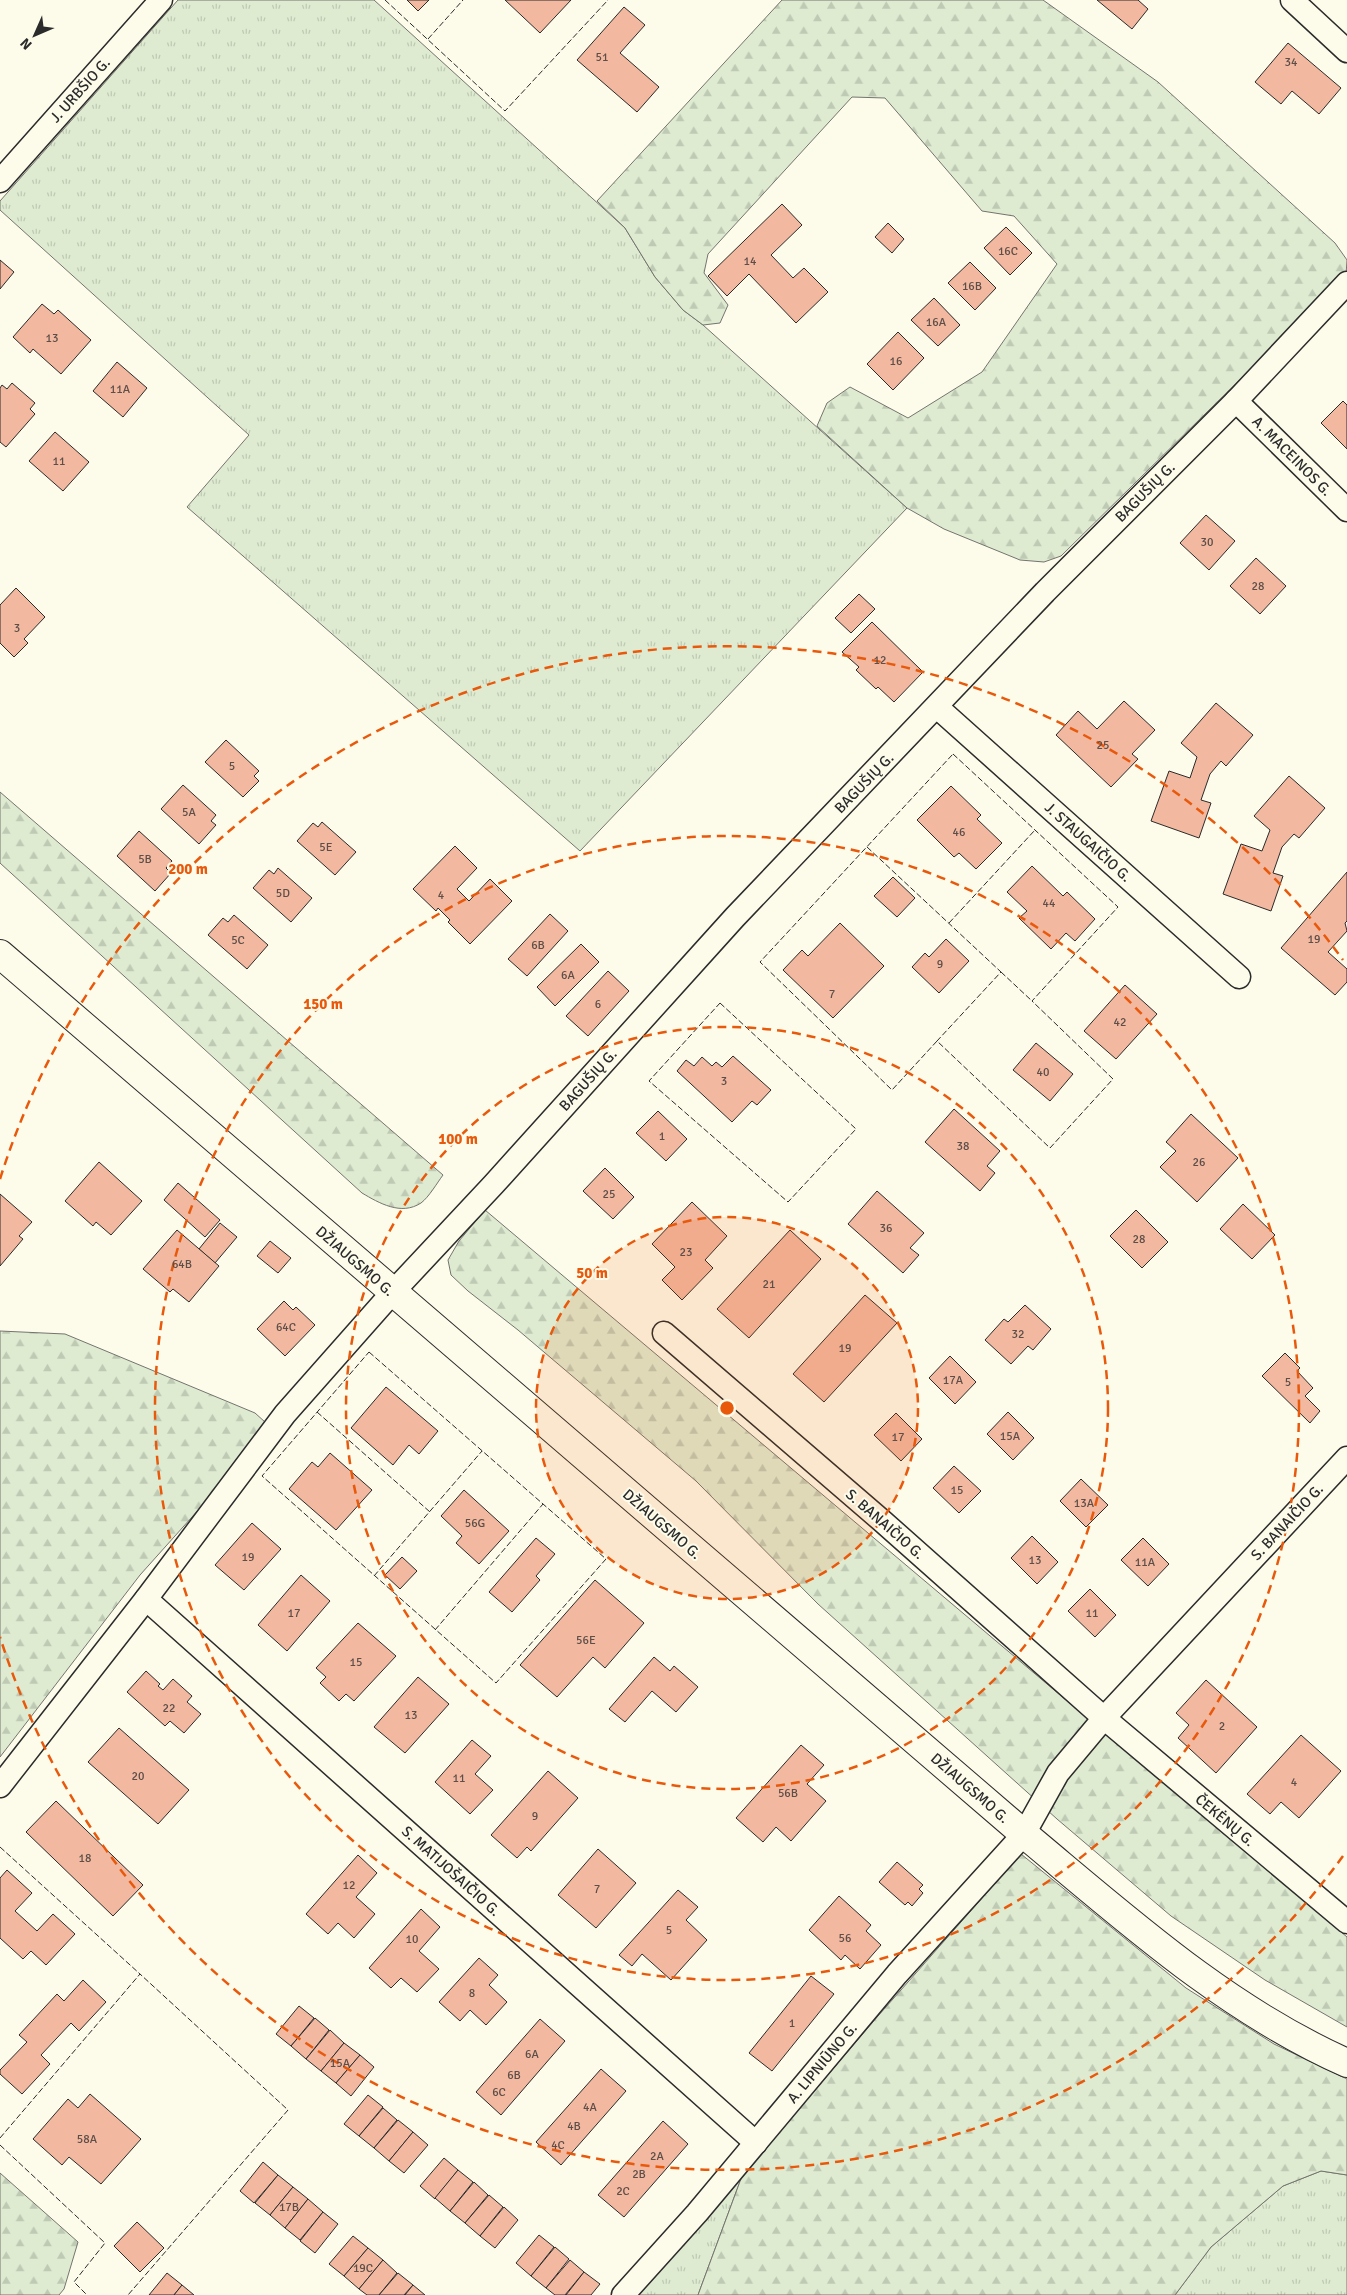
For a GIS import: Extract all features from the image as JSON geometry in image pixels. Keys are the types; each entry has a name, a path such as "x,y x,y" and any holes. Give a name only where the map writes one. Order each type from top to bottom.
{"street":[{"name":"J. URBŠIO G.","path":"0,181 161,0"},
{"path":"1292,0 1347,51"},
{"name":"BAGUŠIŲ G.","path":"0,1786 146,1599 285,1414 392,1293 494,1184 735,917 1045,592 1236,401 1347,284"},
{"name":"A. MACEINOS G.","path":"1236,401 1347,510"},
{"name":"J. STAUGAIČIO G.","path":"937,707 1239,977"},
{"name":"DŽIAUGSMO G.","path":"0,954 392,1293 1024,1834 1167,1952 1259,2017 1347,2063"},
{"name":"S. BANAIČIO G.","path":"664,1333 881,1520 1104,1718"},
{"name":"S. BANAIČIO G.","path":"1024,1834 1058,1773 1104,1718 1347,1458"},
{"name":"S. MATIJOŠAIČIO G.","path":"146,1599 756,2143"},
{"name":"ČEKĖNŲ G.","path":"1104,1718 1347,1922"},
{"name":"A. LIPNIŪNO G.","path":"623,2295 756,2143 897,1974 1024,1834"}],"green space":[{"path":"178,0 374,0 625,228 655,277 683,310 703,325 907,508 580,851 187,507 249,435 0,210 0,201"},
{"path":"782,0 1043,0 1158,82 1335,243 1347,260 1346,275 1061,556 1044,562 1020,560 944,529 907,508 817,426 827,403 850,387 908,418 982,372 1057,264 1014,216 982,211 885,98 852,97 708,254 704,273 728,305 720,323 703,325 683,310 655,277 625,228 597,201"},
{"path":"0,792 443,1175 430,1194 421,1203 413,1207 398,1208 390,1207 362,1193 0,863"},
{"path":"485,1210 1347,1937 1347,2027 1265,1980 1171,1916 1057,1819 818,1604 696,1481 451,1275 448,1260 459,1241"},
{"path":"0,1331 65,1334 255,1413 265,1422 235,1469 140,1575 0,1757"},
{"path":"1021,1854 1186,1988 1274,2044 1347,2079 1347,2175 1321,2171 1283,2186 1211,2247 1175,2295 698,2295 742,2176 878,2016"},
{"path":"1321,2171 1347,2175 1347,2295 1175,2295 1211,2247 1283,2186"},
{"path":"0,2173 78,2242 64,2289 59,2295 0,2295"},
{"path":"742,2176 698,2295 637,2295"}],"building":[{"path":"407,0 429,0 418,11"},
{"path":"505,0 571,0 540,33"},
{"path":"1097,0 1138,0 1148,9 1132,29"},
{"path":"624,7 645,25 620,53 659,87 637,112 577,60"},
{"path":"1288,43 1341,88 1319,114 1292,91 1281,104 1255,82"},
{"path":"782,204 802,225 771,255 793,278 804,268 828,292 796,323 749,274 727,296 708,276"},
{"path":"888,223 904,239 892,253 875,237"},
{"path":"1006,227 1032,253 1010,275 984,248"},
{"path":"0,260 14,272 0,289"},
{"path":"970,262 996,288 975,310 948,283"},
{"path":"934,298 960,325 938,346 911,320"},
{"path":"42,304 54,314 58,310 91,340 61,374 33,349 30,353 13,337"},
{"path":"898,332 924,358 893,390 867,364"},
{"path":"117,362 147,388 123,417 93,391"},
{"path":"12,383 35,403 30,409 35,414 6,447 0,442 0,388 2,385 7,389"},
{"path":"1343,401 1347,405 1347,449 1321,423"},
{"path":"55,432 89,462 63,491 29,461"},
{"path":"1206,515 1235,541 1209,570 1180,543"},
{"path":"1256,558 1286,586 1260,614 1230,586"},
{"path":"16,588 45,617 24,639 28,643 14,657 0,643 0,605"},
{"path":"859,594 875,609 851,633 835,618"},
{"path":"872,622 923,672 894,702 878,687 876,689 856,670 859,667 842,652"},
{"path":"1124,701 1155,730 1132,754 1138,759 1111,787 1056,735 1078,711 1097,729"},
{"path":"1216,703 1253,735 1226,766 1221,761 1210,774 1201,800 1211,803 1199,838 1151,821 1169,771 1190,778 1197,757 1181,743"},
{"path":"226,740 259,771 254,776 259,781 243,797 205,762"},
{"path":"1289,776 1325,808 1299,838 1294,834 1282,847 1273,873 1283,876 1271,911 1223,894 1241,844 1262,851 1270,830 1254,816"},
{"path":"183,785 216,815 211,821 216,825 199,844 161,809"},
{"path":"951,786 981,815 977,819 1002,843 976,869 959,853 954,857 917,820"},
{"path":"322,822 356,852 335,875 297,841 313,823 318,827"},
{"path":"139,831 172,861 166,868 171,873 155,891 117,856"},
{"path":"455,846 477,868 457,889 469,901 490,879 512,901 470,944 448,922 450,920 438,908 436,911 413,889"},
{"path":"1032,866 1063,896 1067,892 1095,919 1075,941 1066,933 1051,949 1019,918 1027,911 1007,892"},
{"path":"278,868 312,898 291,922 253,888 269,870 274,874"},
{"path":"1347,872 1347,921 1345,923 1347,931 1328,952 1347,969 1347,982 1335,995 1281,948"},
{"path":"893,877 915,898 897,917 874,896"},
{"path":"550,914 568,931 527,976 508,959"},
{"path":"234,915 268,945 247,969 208,935 223,918 228,922"},
{"path":"840,923 884,966 833,1018 783,970 802,950 808,956"},
{"path":"946,939 969,961 939,993 912,967 925,953 929,957"},
{"path":"581,944 599,962 555,1006 537,987"},
{"path":"608,971 629,991 588,1036 566,1016"},
{"path":"1125,985 1157,1014 1116,1059 1084,1031"},
{"path":"1036,1043 1073,1074 1050,1101 1013,1070"},
{"path":"733,1056 771,1090 757,1105 752,1101 732,1122 677,1071 686,1060 694,1066 702,1057 712,1066 716,1062 722,1067"},
{"path":"954,1109 1000,1151 987,1166 995,1173 980,1191 925,1142"},
{"path":"658,1111 687,1139 666,1161 636,1133"},
{"path":"1191,1114 1238,1158 1197,1202 1160,1167 1176,1151 1166,1142"},
{"path":"99,1162 142,1201 111,1235 96,1222 93,1226 65,1201"},
{"path":"605,1168 634,1197 613,1219 583,1191"},
{"path":"178,1183 220,1220 205,1237 164,1200"},
{"path":"877,1191 924,1233 910,1248 919,1255 903,1273 848,1224"},
{"path":"0,1194 32,1222 19,1236 23,1239 0,1266"},
{"path":"692,1202 727,1236 705,1260 713,1268 682,1300 662,1280 675,1267 652,1244"},
{"path":"1243,1204 1275,1235 1252,1259 1220,1229"},
{"path":"1136,1210 1168,1242 1142,1268 1110,1236"},
{"path":"220,1223 237,1237 215,1263 199,1249"},
{"path":"177,1230 219,1266 189,1302 173,1289 170,1292 143,1269"},
{"path":"790,1230 821,1259 749,1338 717,1309"},
{"path":"270,1241 291,1258 278,1273 257,1256"},
{"path":"865,1295 897,1323 824,1402 793,1374"},
{"path":"284,1301 293,1310 296,1307 315,1325 285,1356 257,1329"},
{"path":"1025,1305 1051,1329 1033,1350 1028,1346 1011,1364 985,1340 1004,1319 1008,1322"},
{"path":"1285,1353 1300,1368 1297,1371 1313,1388 1305,1396 1320,1411 1310,1423 1262,1376"},
{"path":"950,1356 976,1382 955,1404 929,1378"},
{"path":"386,1387 438,1431 419,1454 409,1445 393,1465 351,1428"},
{"path":"1008,1412 1034,1438 1013,1460 987,1434"},
{"path":"896,1413 922,1439 901,1461 874,1435"},
{"path":"330,1453 372,1490 336,1530 289,1489 312,1462 318,1467"},
{"path":"954,1466 981,1491 959,1513 933,1488"},
{"path":"1081,1479 1108,1505 1086,1527 1060,1501"},
{"path":"464,1490 509,1531 479,1564 456,1543 462,1536 441,1516"},
{"path":"252,1523 281,1549 244,1590 215,1565"},
{"path":"1032,1536 1058,1562 1037,1584 1011,1558"},
{"path":"536,1538 555,1554 536,1576 540,1580 512,1612 489,1592"},
{"path":"1143,1538 1169,1564 1148,1586 1121,1560"},
{"path":"402,1557 417,1571 400,1589 385,1575"},
{"path":"301,1575 330,1601 287,1651 258,1625"},
{"path":"595,1580 644,1623 605,1668 593,1657 557,1697 520,1665"},
{"path":"1090,1589 1116,1615 1095,1637 1068,1611"},
{"path":"358,1623 396,1656 354,1701 346,1694 339,1701 320,1683 326,1677 316,1668"},
{"path":"654,1657 670,1671 674,1666 698,1687 676,1712 652,1691 625,1722 609,1709"},
{"path":"146,1671 160,1684 158,1686 163,1690 173,1679 192,1696 187,1702 201,1714 184,1733 170,1721 165,1726 127,1692"},
{"path":"418,1677 449,1704 405,1753 374,1727"},
{"path":"1206,1680 1257,1727 1216,1773 1178,1738 1189,1725 1176,1713"},
{"path":"119,1728 189,1790 158,1824 88,1762"},
{"path":"1301,1735 1341,1771 1299,1818 1281,1802 1270,1814 1247,1794"},
{"path":"472,1740 491,1756 475,1774 493,1790 470,1814 435,1782"},
{"path":"801,1745 824,1765 807,1784 826,1801 791,1841 776,1827 763,1842 736,1818"},
{"path":"548,1771 578,1798 531,1851 527,1847 517,1858 491,1835"},
{"path":"56,1801 143,1885 113,1916 26,1832"},
{"path":"598,1849 636,1883 596,1928 558,1895"},
{"path":"358,1855 377,1873 356,1897 375,1914 354,1938 338,1923 328,1934 306,1914"},
{"path":"897,1862 923,1885 919,1889 923,1893 912,1906 908,1902 905,1905 879,1882"},
{"path":"7,1870 32,1893 15,1911 37,1931 53,1914 75,1934 46,1965 31,1951 23,1959 0,1938 0,1878"},
{"path":"678,1890 698,1907 686,1920 707,1940 671,1980 642,1954 632,1966 619,1955"},
{"path":"839,1896 871,1925 866,1931 881,1945 860,1969 845,1955 841,1960 809,1930"},
{"path":"421,1909 440,1927 419,1951 439,1969 417,1992 401,1978 391,1988 369,1968"},
{"path":"479,1958 498,1975 489,1985 507,2002 486,2025 470,2010 460,2021 439,2002"},
{"path":"811,1976 834,1994 772,2071 749,2053"},
{"path":"83,1980 106,2002 79,2031 71,2023 41,2055 50,2064 22,2094 0,2074 0,2070 27,2042 19,2035 57,1994 64,2001"},
{"path":"299,2006 314,2018 291,2046 276,2034"},
{"path":"315,2018 329,2030 306,2059 291,2046"},
{"path":"540,2019 565,2041 501,2115 476,2092"},
{"path":"330,2030 344,2043 321,2071 306,2059"},
{"path":"344,2043 360,2055 336,2083 321,2071"},
{"path":"360,2055 374,2067 351,2096 336,2083"},
{"path":"601,2069 626,2091 561,2165 536,2142"},
{"path":"90,2094 141,2139 101,2184 69,2157 62,2165 33,2139 68,2099 78,2108"},
{"path":"368,2095 383,2107 359,2136 344,2124"},
{"path":"383,2108 397,2120 374,2148 359,2136"},
{"path":"398,2120 413,2132 389,2161 374,2148"},
{"path":"663,2121 688,2144 624,2217 598,2195"},
{"path":"413,2132 428,2145 404,2173 389,2161"},
{"path":"444,2158 458,2170 435,2199 420,2186"},
{"path":"263,2162 278,2175 254,2203 240,2191"},
{"path":"458,2170 473,2182 450,2211 435,2198"},
{"path":"278,2175 293,2187 270,2215 255,2203"},
{"path":"474,2182 488,2195 465,2223 450,2211"},
{"path":"293,2187 308,2199 285,2228 270,2215"},
{"path":"489,2195 503,2207 480,2236 465,2223"},
{"path":"308,2199 323,2212 300,2240 285,2228"},
{"path":"504,2207 518,2220 495,2248 480,2236"},
{"path":"323,2212 338,2224 315,2253 300,2241"},
{"path":"137,2222 164,2248 140,2272 114,2246"},
{"path":"539,2235 554,2247 531,2276 516,2263"},
{"path":"353,2236 368,2248 344,2276 329,2264"},
{"path":"555,2247 569,2259 546,2288 531,2276"},
{"path":"368,2248 383,2260 359,2289 344,2276"},
{"path":"383,2260 397,2273 379,2295 367,2295 359,2289"},
{"path":"570,2260 584,2272 565,2295 555,2295 546,2288"},
{"path":"584,2272 600,2284 591,2295 566,2295"},
{"path":"167,2273 182,2285 174,2295 149,2295"},
{"path":"398,2273 413,2285 404,2295 379,2295"},
{"path":"182,2285 194,2295 174,2295"},
{"path":"413,2285 425,2295 405,2295"}],"fence":[{"path":"385,0 505,111 608,0"},
{"path":"428,39 463,0"},
{"path":"953,754 1118,907 1032,1001 1113,1079 1050,1148 937,1041 892,1090 760,962 953,754"},
{"path":"949,923 1035,830"},
{"path":"867,847 1001,972 937,1041"},
{"path":"1001,972 1032,1001"},
{"path":"720,1003 856,1129 788,1202 649,1081 720,1003"},
{"path":"369,1352 606,1559 496,1683 262,1476 369,1352"},
{"path":"317,1412 430,1512"},
{"path":"374,1576 482,1451"},
{"path":"435,1630 543,1504"},
{"path":"0,1847 140,1974"},
{"path":"0,2138 140,1974 288,2110 128,2295"},
{"path":"0,2145 105,2243 74,2282 87,2295"}]}
